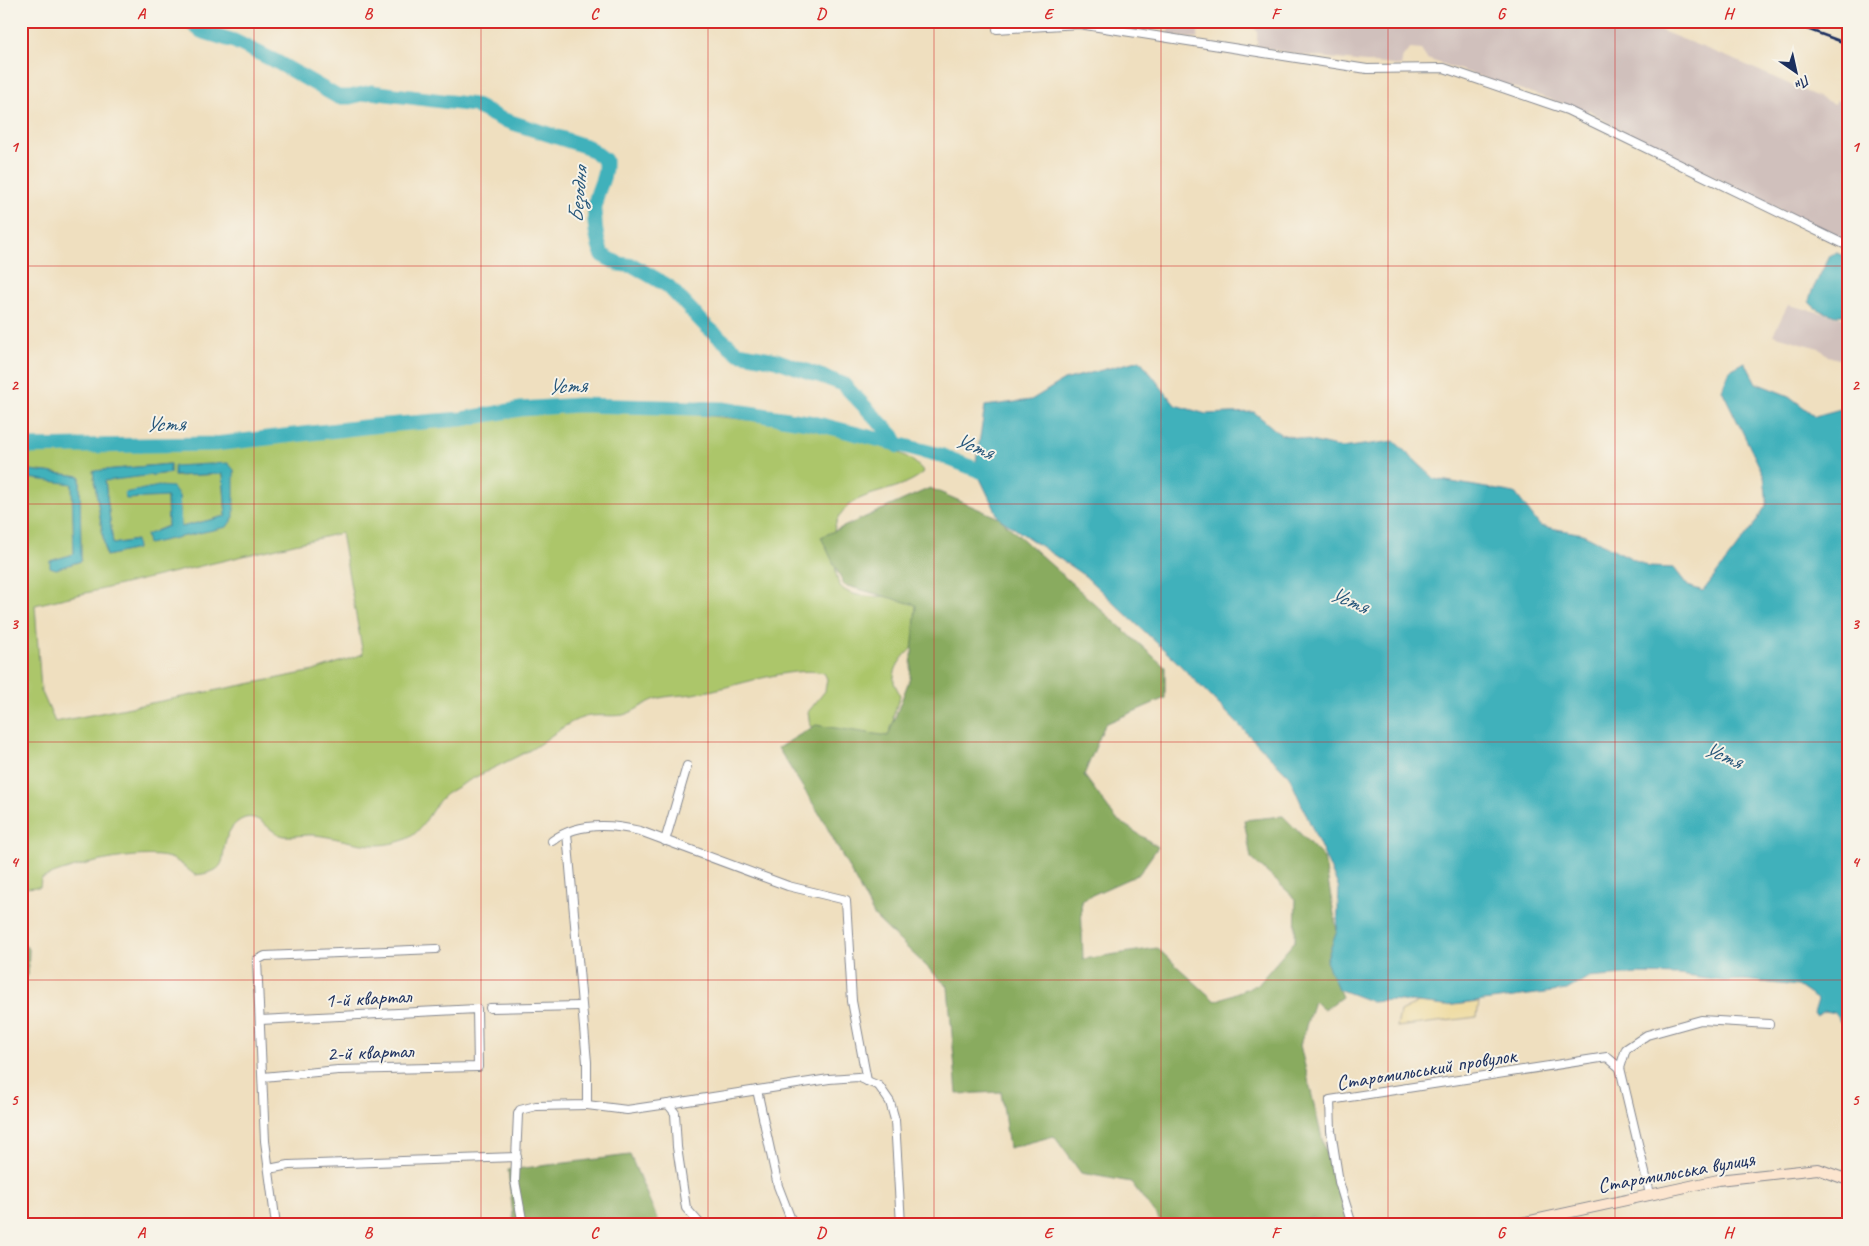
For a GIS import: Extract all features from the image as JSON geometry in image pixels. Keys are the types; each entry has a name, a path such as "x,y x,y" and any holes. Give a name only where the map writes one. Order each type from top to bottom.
{"street":[{"path":"997,29 1079,24 1367,69 1444,68 1568,110 1848,246"},
{"path":"666,840 687,766"},
{"path":"552,841 567,833 586,827 618,826 666,840 788,886 846,900 852,1001 867,1081"},
{"path":"567,833 586,1062 586,1105"},
{"path":"276,1225 265,1141 257,960 261,957 436,949"},
{"path":"490,1008 580,1006"},
{"name":"1-й квартал","path":"260,1020 476,1009 478,1067"},
{"path":"1650,1194 1620,1068 1626,1048 1647,1034 1701,1020 1769,1024"},
{"name":"Старомильський провулок","path":"1352,1225 1339,1182 1331,1131 1330,1100 1607,1057 1620,1068"},
{"name":"2-й квартал","path":"263,1076 338,1070 478,1067"},
{"path":"523,1225 515,1181 518,1114 520,1110 536,1106 586,1105 627,1110 829,1079 858,1077 879,1086 890,1102 895,1120 901,1225"},
{"path":"756,1090 778,1186 793,1225"},
{"path":"668,1104 675,1114 677,1147 686,1208 701,1225"},
{"path":"269,1170 289,1165 517,1157"},
{"name":"Старомильська вулиця","path":"1512,1225 1718,1180 1818,1169 1848,1180"}],"shaded area":[{"path":"1169,21 1633,21 1644,24 1735,60 1834,104 1837,100 1848,105 1848,243 1614,127 1589,110 1585,116 1565,104 1427,59 1421,50 1410,49 1403,56 1401,66 1302,55 1257,46 1257,31 1253,28 1235,25 1231,28 1200,23 1197,39 1168,35"},
{"path":"1788,305 1848,319 1848,362 1828,356 1819,348 1773,335"}],"green space":[{"path":"580,408 685,414 754,421 823,432 876,445 902,454 918,465 924,472 915,479 865,497 848,506 837,521 834,532 833,545 836,575 843,589 852,594 863,596 888,596 921,592 928,634 905,655 894,674 894,682 900,696 893,717 896,730 893,738 819,730 810,726 808,712 825,691 827,679 824,673 810,671 778,674 693,694 656,699 623,715 590,716 578,719 530,750 449,792 437,803 418,831 404,840 380,845 369,845 315,835 285,836 274,832 261,821 245,818 237,822 231,829 221,865 208,873 195,875 170,858 157,856 124,857 68,869 41,879 40,887 21,888 21,477 72,483 74,554 50,561 56,569 81,561 80,476 21,469 21,450 63,451 260,444 286,438 463,422 522,411","holes":["170,464 170,473 105,480 113,544 135,540 137,548 106,556 93,471","234,470 227,527 146,535 168,526 167,497 179,496 181,527 226,516 223,474 174,476","341,533 363,654 314,671 55,722 41,690 35,605"]},
{"path":"930,488 999,518 1165,667 1165,698 1105,724 1084,775 1116,819 1158,847 1139,874 1081,900 1083,959 1157,948 1215,1001 1258,984 1295,941 1296,899 1251,858 1244,820 1283,816 1324,858 1337,931 1326,961 1342,997 1324,1010 1314,1001 1300,1045 1324,1147 1349,1225 1322,1225 1312,1217 1294,1225 1163,1225 1131,1182 1081,1173 1054,1136 1009,1148 1001,1092 957,1094 948,987 875,917 822,818 778,748 816,725 888,736 910,678 916,605 844,585 821,537"},
{"path":"21,942 29,949 28,975 21,986"},
{"path":"21,993 29,1054 21,1055"},
{"path":"630,1155 660,1225 514,1225 508,1170"}],"sand":[{"path":"1479,1002 1477,1017 1397,1027 1400,1012 1418,1003 1445,1006"}],"water":[{"path":"1837,253 1848,258 1848,313 1844,315 1821,311 1811,305 1809,301 1811,293 1830,255"},
{"path":"1140,360 1175,405 1206,414 1254,412 1280,434 1341,448 1394,441 1435,479 1515,493 1540,526 1583,534 1649,567 1674,568 1688,586 1703,591 1752,528 1767,504 1764,476 1722,390 1730,370 1745,362 1756,383 1789,396 1815,416 1848,407 1848,1033 1834,1013 1825,1011 1816,1016 1814,1013 1818,1000 1797,986 1744,980 1723,981 1679,975 1638,974 1587,978 1567,990 1445,1006 1393,1000 1370,1001 1338,989 1326,961 1337,931 1339,888 1289,776 1175,660 1085,576 999,518 975,468 985,406 1031,400 1064,380"},
{"path":"228,463 234,470 234,517 227,527 148,544 146,535 168,526 167,497 126,499 124,493 159,486 172,487 179,496 181,527 226,516 223,474 174,476 174,466"},
{"path":"170,464 170,473 105,481 113,544 136,540 137,549 106,556 93,471"},
{"path":"21,469 80,476 81,561 56,569 50,567 50,561 74,554 72,484 21,477"}],"waterway":[{"name":"Безодня","path":"189,21 201,31 234,41 277,62 338,97 350,97 371,92 474,105 501,119 588,147 605,160 605,172 596,199 595,213 598,242 602,255 619,264 634,266 668,286 706,326 738,353 776,360 843,384 893,436 898,446"},
{"name":"Устя","path":"21,447 215,444 373,426 462,419 521,409 578,405 659,407 723,409 814,423 940,455 993,476"}],"railway":[{"path":"1785,21 1848,44"}]}
